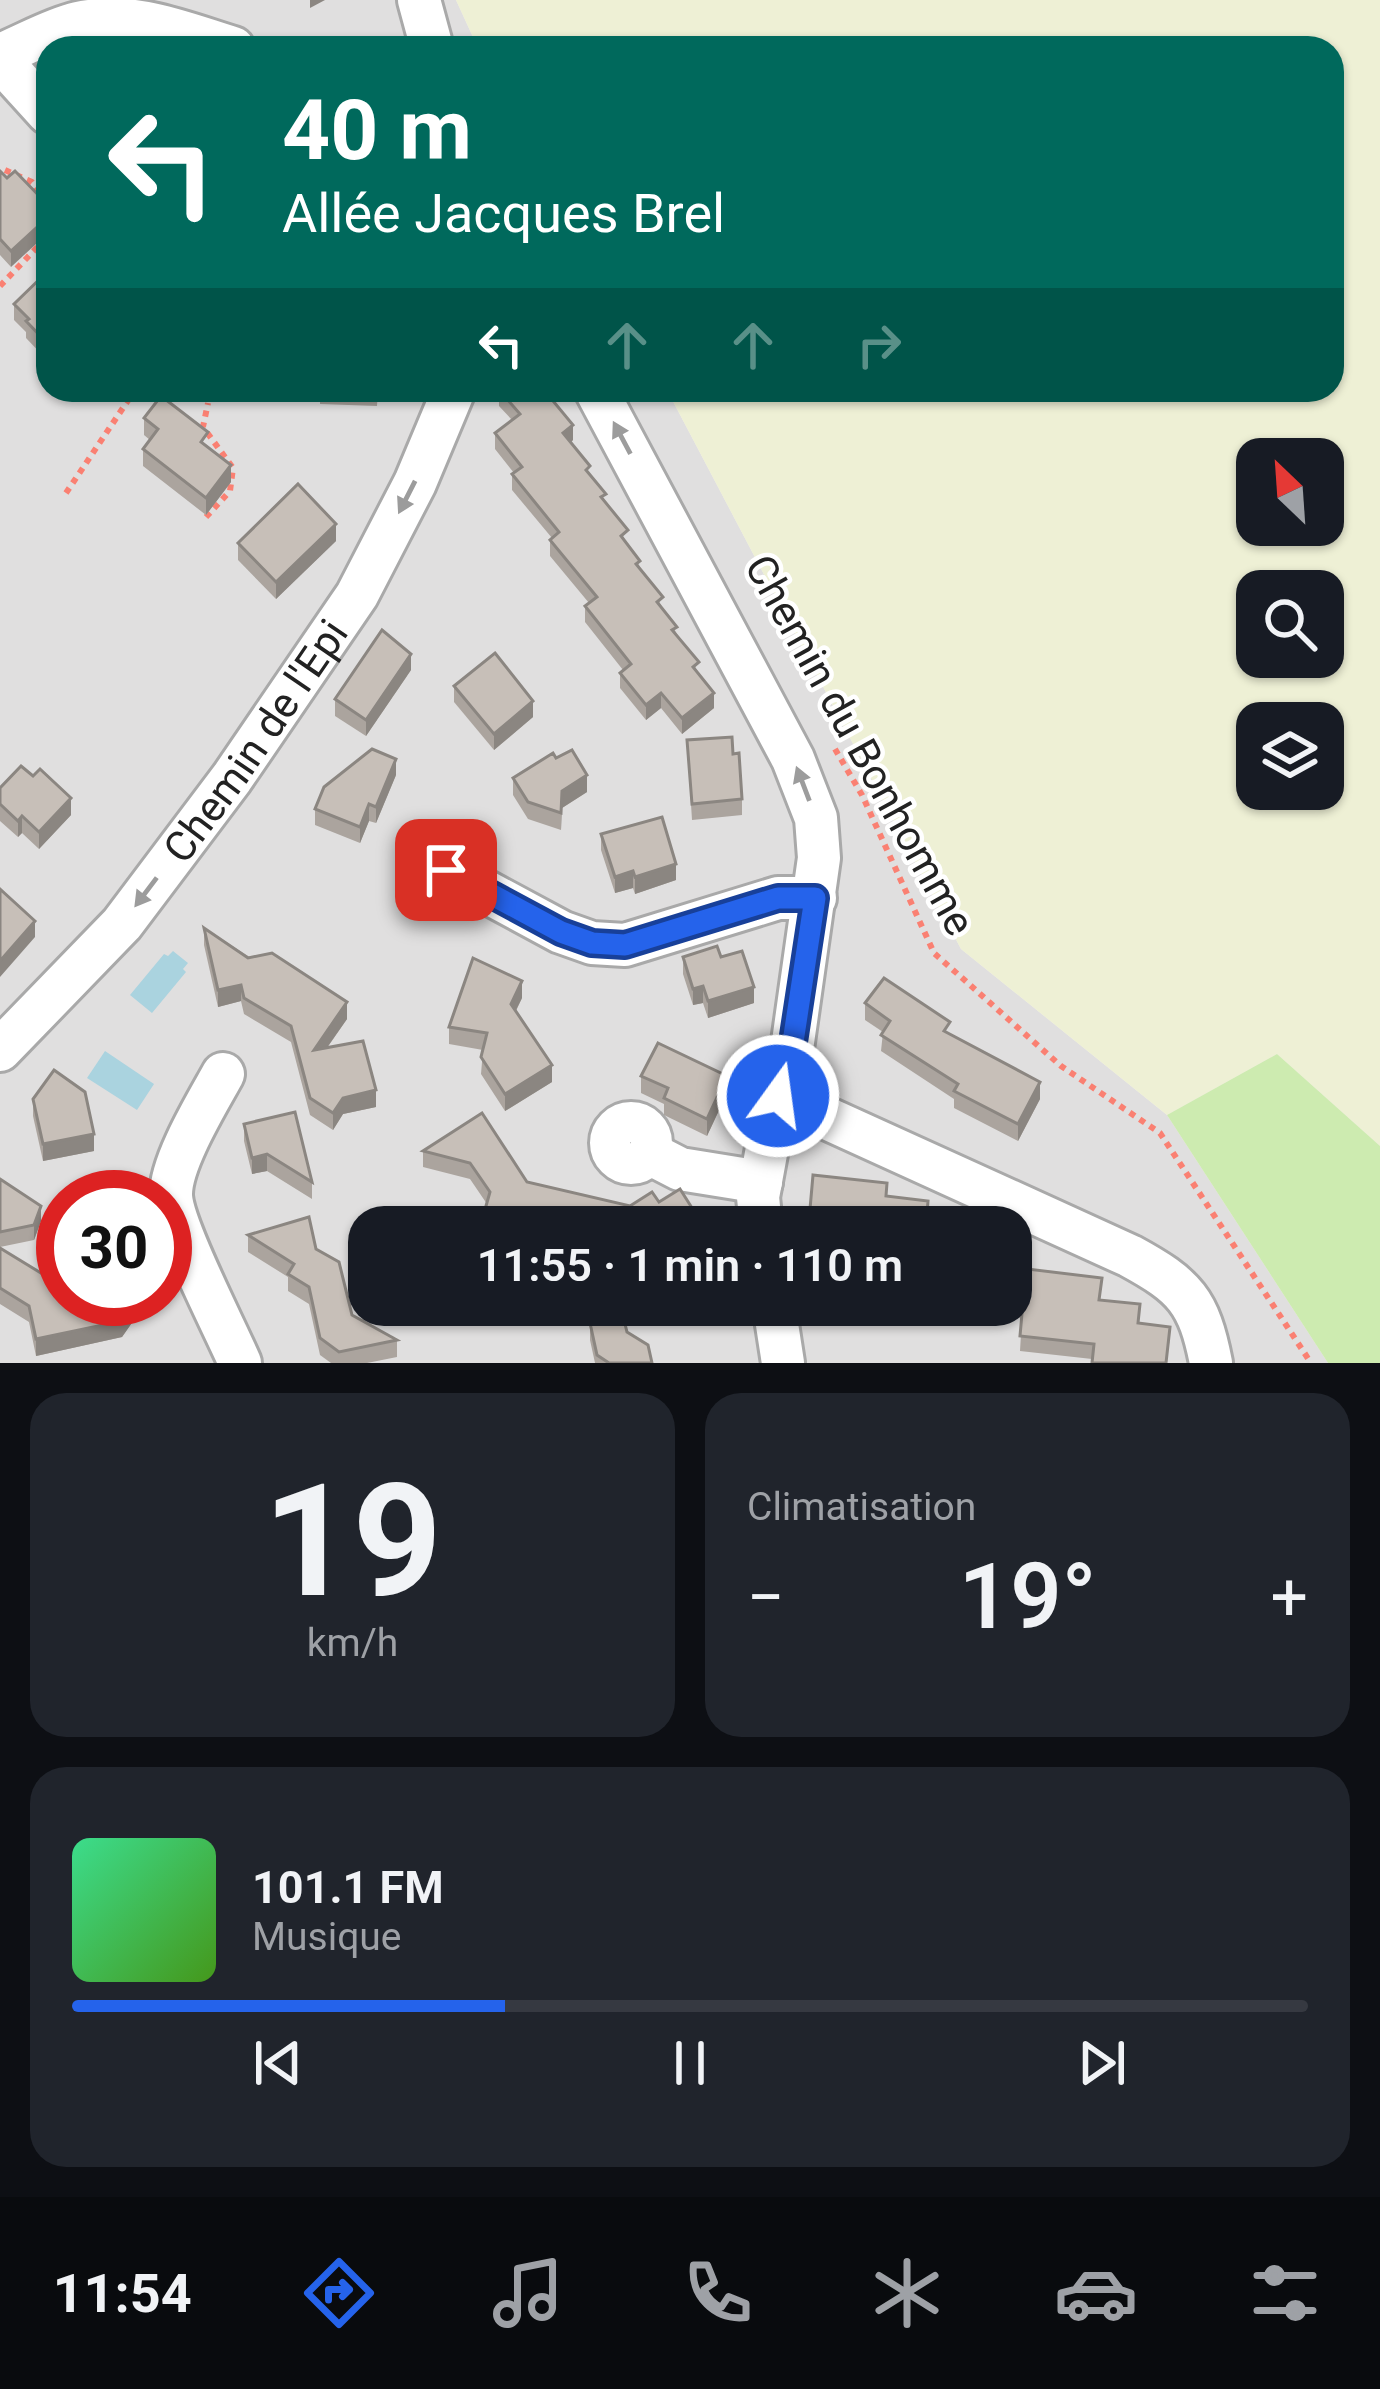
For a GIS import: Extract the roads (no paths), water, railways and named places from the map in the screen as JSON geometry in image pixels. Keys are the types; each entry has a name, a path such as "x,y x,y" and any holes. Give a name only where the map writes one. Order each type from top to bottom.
{"street":[{"path":"418,0 428,36"},
{"path":"48,36 74,24 119,18 193,36"},
{"path":"36,41 0,58 36,99"},
{"name":"Chemin de l'Epi","path":"0,1050 122,924 245,760 356,595 415,483 449,402"},
{"path":"602,402 793,759 816,818 815,898 793,1042 760,1182 760,1206"},
{"path":"446,870 561,932 592,943 625,945 778,898 815,898"},
{"path":"174,1170 223,1074"},
{"path":"778,1096 1172,1279 1193,1302 1211,1363"},
{"path":"649,1153 680,1169 760,1182"},
{"path":"192,1253 240,1363"},
{"path":"777,1326 783,1363"}],"water":[{"path":"173,951 188,963 186,972 152,1013 130,995 164,954"},
{"path":"105,1051 154,1084 137,1110 87,1078"}]}
